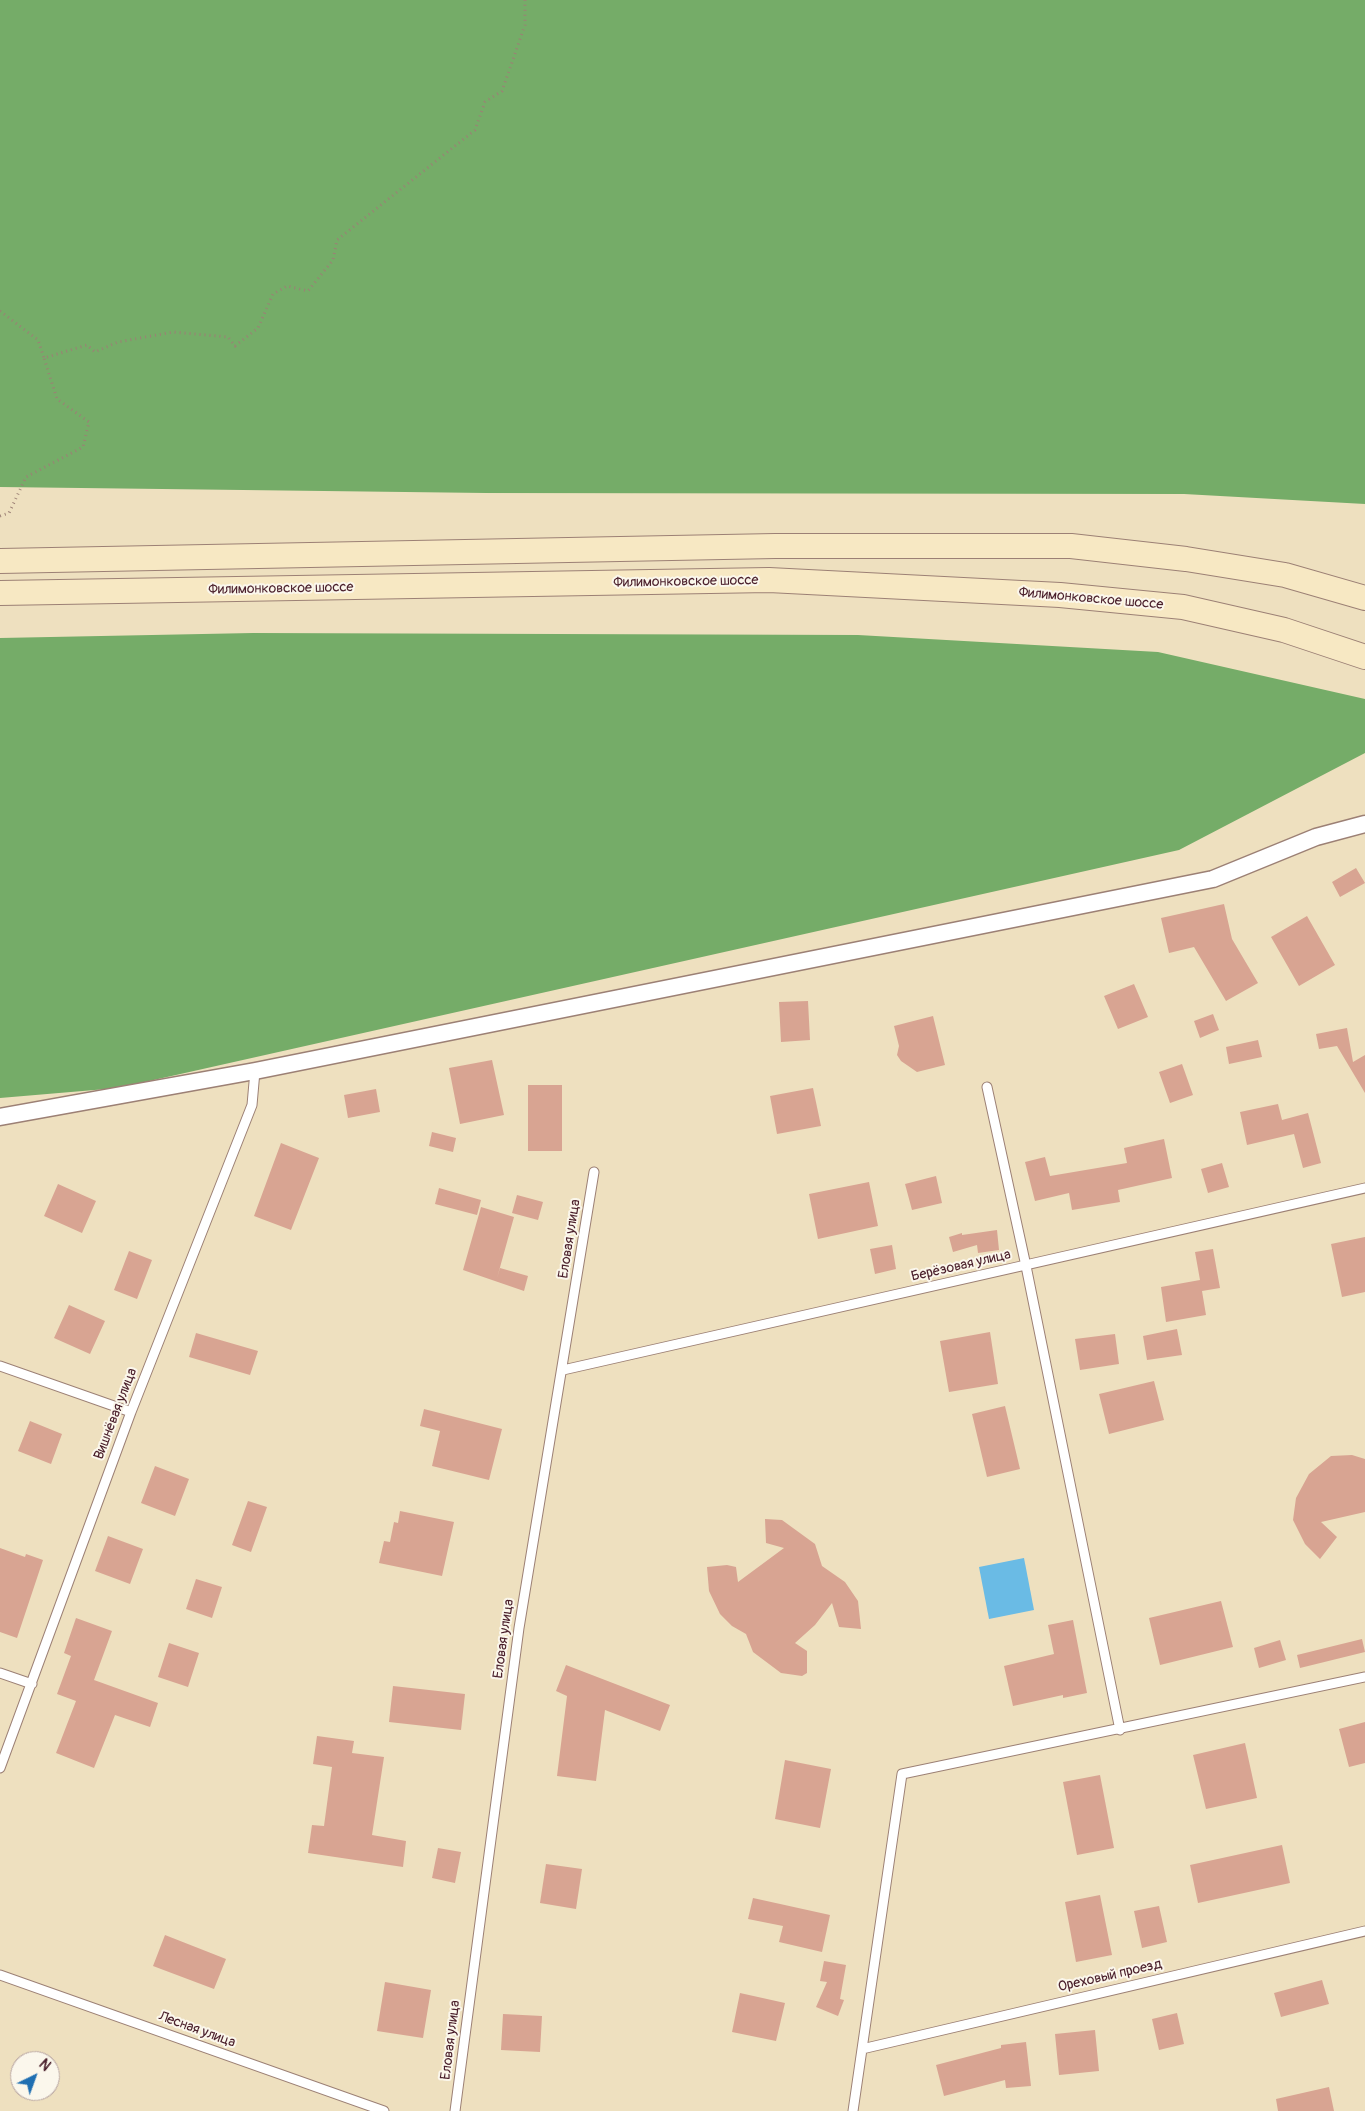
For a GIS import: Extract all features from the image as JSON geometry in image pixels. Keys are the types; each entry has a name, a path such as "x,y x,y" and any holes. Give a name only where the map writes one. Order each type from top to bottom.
{"main road":[{"path":"0,561 765,546 1071,546 1186,558 1285,575 1365,598"},
{"name":"Филимонковское шоссе","path":"0,593 769,580 1060,595 1183,607 1284,630 1365,657"}],"street":[{"path":"0,1117 255,1071 1213,880 1316,837 1365,824"}],"lane":[{"name":"Вишнёвая улица","path":"0,1768 131,1412 252,1105 255,1071"},
{"path":"987,1087 1026,1266 1120,1730"},
{"name":"Еловая улица","path":"455,2111 519,1628 563,1370 594,1172"},
{"name":"Берёзовая улица","path":"563,1370 1365,1188"},
{"path":"0,1366 131,1412"},
{"path":"0,1673 32,1684"},
{"path":"853,2111 902,1774 1120,1730 1365,1677"},
{"name":"Ореховый проезд","path":"862,2049 1365,1931"},
{"name":"Лесная улица","path":"0,1975 384,2111"}],"path":[{"path":"44,358 87,345 95,352 118,342 173,332 228,337 235,346 258,328 273,294 287,286 308,291 332,260 336,240 475,130 486,102 502,91 525,25 525,0"},
{"path":"0,311 38,340 57,399 90,422 84,447 26,477 9,514 0,516"}],"green space":[{"path":"0,0 1365,0 1365,504 1184,494 486,493 0,487"},
{"path":"253,633 858,635 1158,652 1365,699 1365,753 1179,850 118,1088 0,1098 0,638"}],"water":[{"path":"1024,1558 1034,1610 989,1619 979,1567"}],"building":[{"path":"1356,868 1365,883 1340,897 1332,882"},
{"path":"1224,904 1232,939 1258,983 1226,1001 1194,947 1169,953 1161,918"},
{"path":"1307,916 1335,965 1299,986 1271,937"},
{"path":"1134,984 1148,1017 1118,1029 1104,996"},
{"path":"808,1001 810,1040 781,1042 779,1002"},
{"path":"1213,1014 1219,1030 1200,1038 1194,1021"},
{"path":"933,1016 945,1065 917,1072 901,1061 897,1055 899,1046 894,1026"},
{"path":"1347,1028 1353,1062 1365,1055 1365,1093 1337,1046 1319,1049 1316,1034"},
{"path":"1258,1040 1262,1057 1229,1064 1226,1047"},
{"path":"492,1060 504,1115 460,1124 449,1068"},
{"path":"1182,1064 1193,1095 1170,1103 1159,1072"},
{"path":"528,1085 562,1085 562,1151 528,1151"},
{"path":"813,1088 821,1126 777,1134 770,1096"},
{"path":"376,1089 380,1112 348,1118 344,1095"},
{"path":"1278,1104 1282,1120 1308,1113 1321,1163 1303,1168 1294,1134 1247,1145 1240,1112"},
{"path":"432,1132 456,1138 453,1152 429,1146"},
{"path":"1164,1139 1172,1178 1118,1190 1120,1202 1072,1210 1069,1193 1035,1201 1025,1162 1045,1157 1050,1176 1127,1163 1124,1148"},
{"path":"281,1143 319,1158 291,1230 254,1216"},
{"path":"1222,1163 1229,1187 1208,1193 1201,1169"},
{"path":"936,1176 942,1203 912,1210 905,1184"},
{"path":"869,1182 878,1226 818,1239 809,1194"},
{"path":"58,1184 96,1201 82,1233 44,1216"},
{"path":"439,1188 481,1200 477,1215 435,1204"},
{"path":"517,1195 543,1202 538,1220 512,1213"},
{"path":"481,1207 514,1217 497,1278 500,1268 528,1276 524,1291 463,1270"},
{"path":"997,1230 999,1250 978,1253 977,1245 953,1252 949,1237 962,1233 962,1235"},
{"path":"1365,1237 1365,1292 1342,1297 1331,1244"},
{"path":"892,1245 896,1269 875,1274 870,1249"},
{"path":"1213,1249 1220,1288 1202,1291 1206,1315 1166,1322 1161,1287 1200,1280 1195,1252"},
{"path":"129,1251 152,1260 137,1299 114,1290"},
{"path":"69,1305 105,1321 90,1354 54,1338"},
{"path":"1177,1329 1182,1355 1147,1360 1143,1336"},
{"path":"990,1332 998,1384 949,1392 940,1341"},
{"path":"196,1333 258,1351 250,1375 189,1357"},
{"path":"1115,1334 1119,1364 1080,1370 1075,1339"},
{"path":"1154,1381 1164,1420 1109,1434 1099,1394"},
{"path":"1005,1406 1020,1469 987,1477 972,1414"},
{"path":"424,1409 502,1429 489,1480 432,1466 440,1431 420,1426"},
{"path":"30,1421 62,1434 51,1464 18,1451"},
{"path":"1352,1455 1365,1459 1365,1512 1321,1522 1337,1537 1320,1559 1305,1544 1293,1520 1296,1498 1309,1474 1331,1456"},
{"path":"155,1466 189,1479 175,1516 141,1503"},
{"path":"248,1501 267,1507 251,1552 232,1545"},
{"path":"400,1511 454,1522 442,1576 379,1563 384,1541 390,1542 394,1522 398,1523"},
{"path":"765,1519 782,1520 815,1544 822,1566 845,1582 858,1601 861,1629 839,1627 832,1603 815,1625 795,1643 807,1651 807,1673 802,1676 781,1673 753,1652 746,1634 732,1626 720,1614 709,1591 707,1567 727,1565 736,1567 738,1582 784,1548 766,1543"},
{"path":"108,1536 143,1549 130,1584 95,1571"},
{"path":"0,1548 25,1557 26,1554 43,1560 17,1638 0,1632"},
{"path":"196,1579 222,1587 212,1618 186,1609"},
{"path":"1221,1601 1233,1647 1160,1665 1149,1618"},
{"path":"76,1618 112,1631 94,1680 158,1703 150,1727 115,1715 94,1768 56,1753 76,1701 57,1694 71,1656 64,1653"},
{"path":"1073,1620 1087,1693 1063,1698 1063,1695 1013,1706 1004,1666 1054,1654 1048,1625"},
{"path":"1362,1639 1365,1652 1300,1668 1297,1655"},
{"path":"1280,1640 1286,1660 1259,1668 1254,1648"},
{"path":"169,1643 199,1653 188,1687 158,1677"},
{"path":"566,1665 670,1705 660,1731 605,1710 596,1781 557,1776 567,1696 556,1691"},
{"path":"393,1686 465,1694 461,1730 389,1722"},
{"path":"1365,1722 1365,1763 1349,1767 1339,1729"},
{"path":"317,1736 354,1741 352,1753 384,1757 372,1835 406,1841 403,1867 308,1853 312,1825 324,1826 332,1767 313,1764"},
{"path":"1245,1743 1257,1798 1206,1809 1193,1755"},
{"path":"785,1760 831,1769 820,1828 775,1819"},
{"path":"1100,1775 1114,1848 1077,1855 1063,1782"},
{"path":"1282,1845 1290,1883 1198,1903 1190,1865"},
{"path":"438,1848 461,1852 455,1883 432,1878"},
{"path":"546,1864 582,1869 576,1909 540,1903"},
{"path":"1100,1895 1112,1955 1076,1962 1065,1902"},
{"path":"753,1898 830,1915 822,1952 779,1942 783,1926 748,1919"},
{"path":"1159,1906 1167,1942 1142,1948 1134,1911"},
{"path":"165,1935 226,1959 214,1989 153,1966"},
{"path":"824,1961 846,1965 840,1999 844,2000 838,2016 816,2007 827,1982 820,1981"},
{"path":"1322,1980 1329,2004 1281,2017 1274,1993"},
{"path":"385,1982 431,1990 423,2038 377,2031"},
{"path":"740,1993 785,2003 776,2041 732,2032"},
{"path":"1177,2013 1184,2044 1159,2050 1152,2019"},
{"path":"503,2014 542,2016 540,2052 501,2050"},
{"path":"1095,2030 1099,2071 1059,2075 1055,2034"},
{"path":"1026,2042 1031,2086 1006,2088 1005,2080 944,2096 936,2065 1001,2048 1001,2045"},
{"path":"1329,2087 1334,2111 1278,2111 1276,2099"}]}
